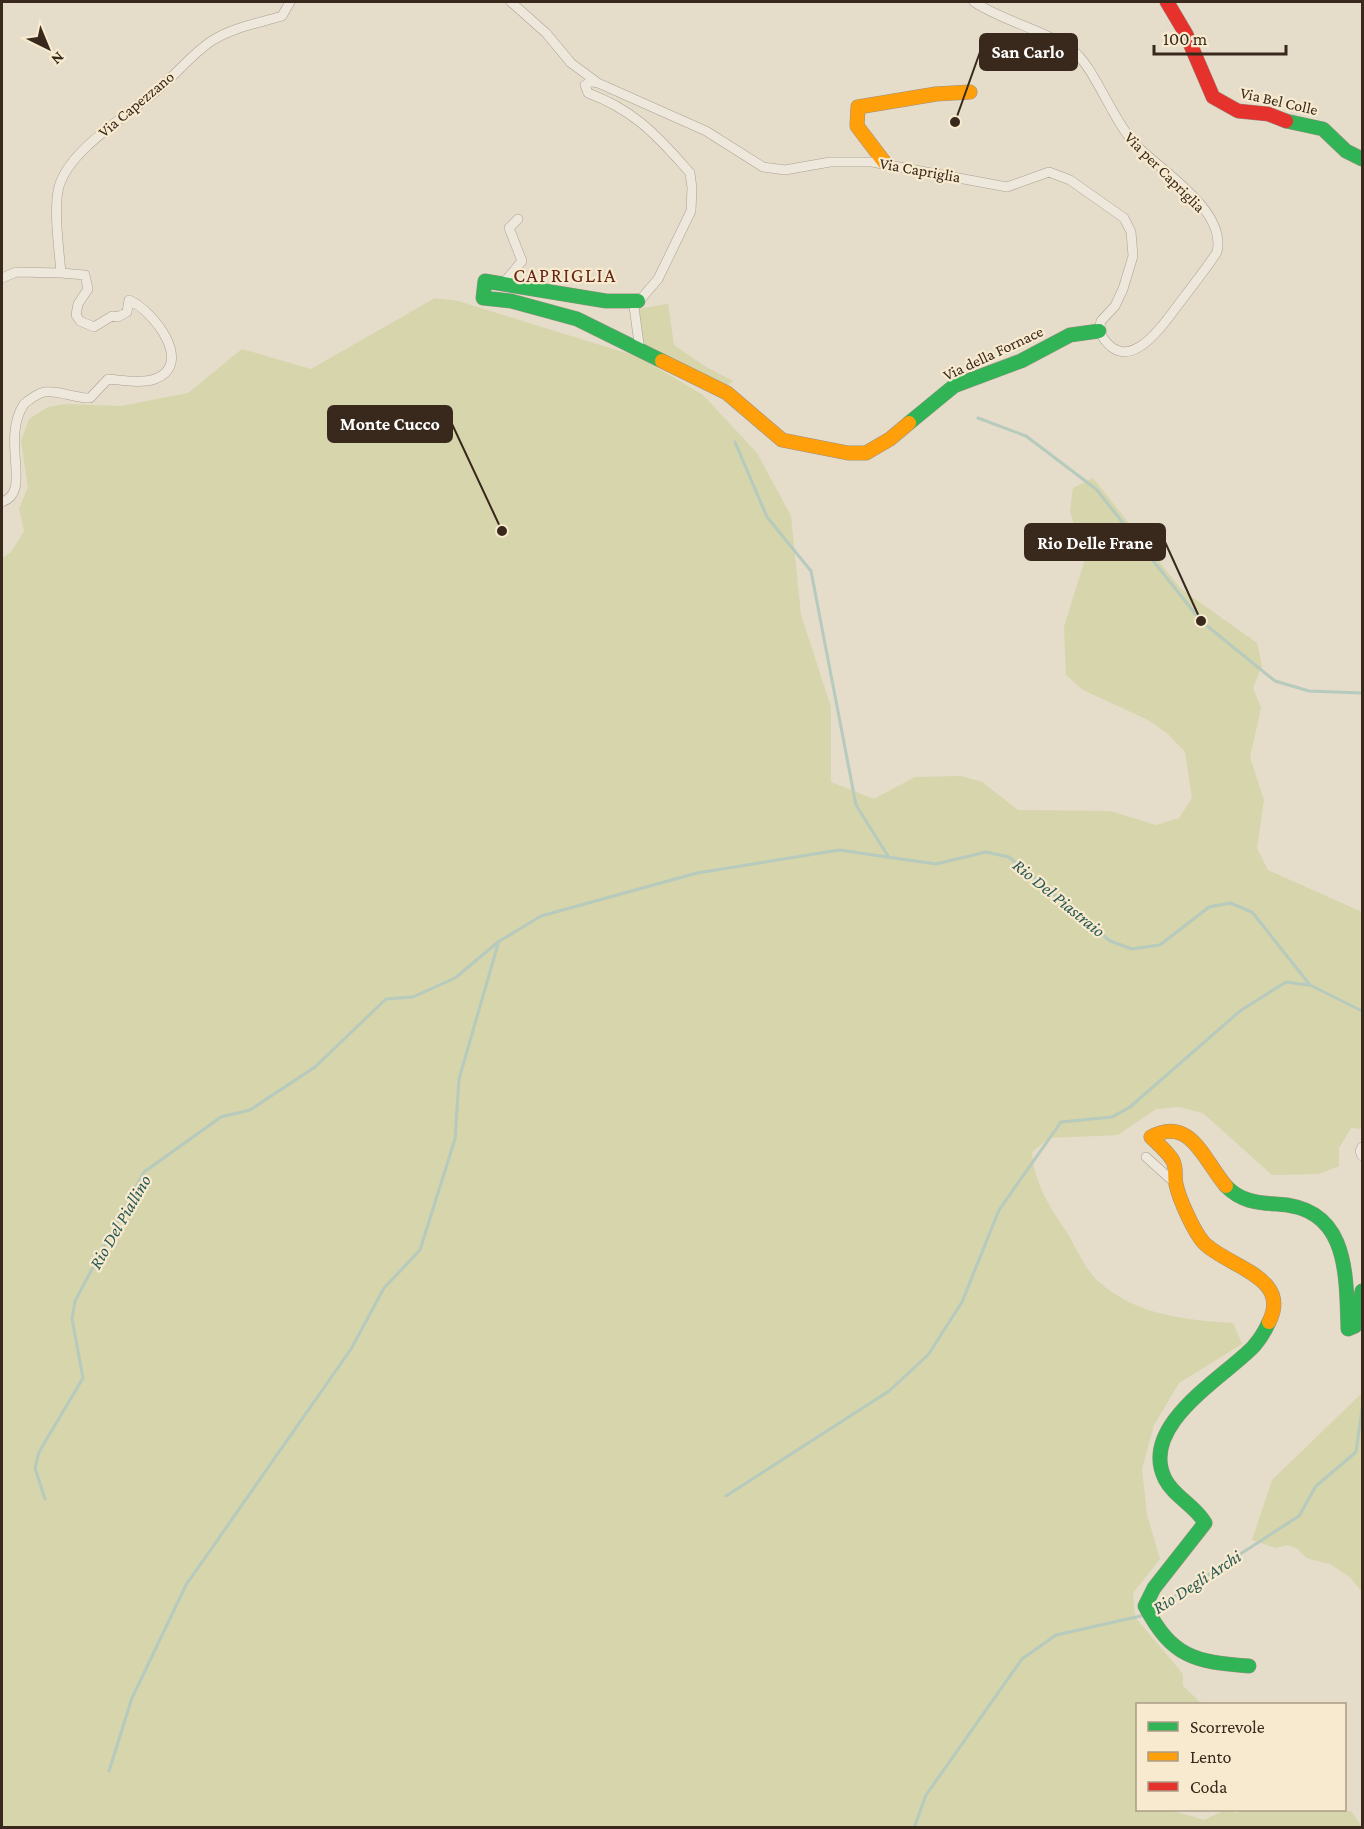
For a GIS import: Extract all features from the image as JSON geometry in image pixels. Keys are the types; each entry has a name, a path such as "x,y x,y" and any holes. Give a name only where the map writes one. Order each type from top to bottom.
{"street":[{"name":"Via Capezzano","path":"61,273 58,191 63,178 81,153 104,129 134,110 211,41 231,30 282,16 290,2"},
{"path":"511,2 546,33 571,63 598,84"},
{"name":"Via per Capriglia","path":"974,2 998,16 1032,28 1079,56 1124,131 1190,193 1216,230 1217,252 1149,340 1140,347 1125,352 1111,345 1099,331"},
{"name":"Via Bel Colle","path":"1167,2 1186,34 1213,97 1238,111 1268,114 1300,126 1312,124 1323,129 1346,150 1362,159"},
{"path":"598,84 587,82 585,89 588,93 621,107 636,117 690,173 692,211 658,279 634,307 640,351"},
{"name":"Via Capriglia","path":"598,84 706,131 758,165 772,170 830,162 885,164 1007,187 1044,173 1054,174 1089,192 1124,218 1131,229 1133,256 1119,300 1101,321 1099,331"},
{"path":"885,164 857,126 858,107 936,94 970,92"},
{"path":"502,285 522,261 509,228 518,219"},
{"path":"2,278 16,272 85,275 88,289 78,304 76,315 80,321 94,327 112,316 118,317 127,312 129,300 139,304 171,347 172,361 164,374 153,380 108,379 90,398 55,392 42,393 31,399 17,411 8,425 5,441 15,489 11,497 2,502"},
{"name":"Via della Fornace","path":"502,285 485,281 483,298 511,301 577,319 727,393 782,440 848,453 866,453 890,439 954,386 1021,361 1070,335 1099,331"},
{"path":"502,285 606,302 638,301"},
{"path":"1249,1666 1206,1663 1186,1655 1167,1644 1145,1606 1154,1588 1205,1522 1201,1512 1166,1482 1162,1469 1163,1452 1170,1424 1185,1406 1255,1345 1275,1310 1272,1292 1263,1281 1205,1244 1196,1233 1176,1184 1172,1159 1151,1137 1158,1131 1171,1128 1195,1142 1229,1190 1241,1198 1256,1203 1309,1209 1322,1221 1333,1234 1343,1259 1348,1281 1348,1329 1355,1326 1358,1318 1362,1291"},
{"path":"1362,1147 1360,1151 1362,1156"},
{"path":"1146,1157 1176,1184"}],"green space":[{"path":"435,298 458,301 639,357 703,395 757,453 791,516 801,615 831,707 831,782 874,799 915,777 961,776 982,782 1018,810 1110,811 1156,825 1179,818 1192,798 1185,752 1168,734 1148,720 1083,690 1066,675 1064,627 1085,559 1070,511 1073,488 1093,478 1181,589 1257,643 1262,666 1253,688 1261,708 1250,757 1264,800 1257,848 1268,870 1362,912 1362,1129 1351,1128 1339,1148 1339,1166 1318,1174 1272,1175 1203,1113 1179,1107 1156,1109 1118,1135 1050,1138 1032,1152 1043,1194 1085,1265 1099,1282 1113,1293 1145,1309 1197,1320 1233,1323 1242,1344 1179,1383 1154,1425 1142,1469 1147,1515 1160,1559 1133,1593 1135,1617 1183,1674 1183,1686 1201,1703 1136,1703 1136,1811 1173,1811 1204,1820 1223,1811 1236,1813 1239,1811 1351,1811 1362,1827 2,1827 2,558 11,552 24,531 19,509 28,487 21,441 29,419 48,407 66,404 121,406 188,393 242,349 311,369"},
{"path":"668,304 674,345 706,367 733,381 722,389 645,350 636,309"},
{"path":"1362,1393 1362,1592 1350,1577 1330,1564 1306,1558 1298,1549 1287,1545 1275,1548 1252,1540 1272,1480"}],"waterway":[{"path":"978,418 1026,436 1096,489 1201,621 1275,681 1309,691 1362,693"},
{"path":"735,442 767,517 811,571 856,805 888,856"},
{"name":"Rio Del Piastraio","path":"45,1499 35,1468 39,1452 83,1378 72,1319 75,1301 144,1172 221,1117 250,1110 315,1067 386,999 413,997 455,978 498,942 541,916 697,873 839,850 936,864 986,852 1009,857 1110,941 1132,949 1160,945 1209,907 1230,903 1252,912 1310,985 1362,1011"},
{"path":"109,1771 132,1698 186,1585 351,1349 384,1288 420,1250 455,1139 459,1079 498,944"},
{"path":"726,1496 889,1391 928,1355 962,1302 999,1210 1061,1122 1112,1117 1130,1107 1240,1011 1286,982 1308,985"},
{"name":"Rio Degli Archi","path":"1154,1610 1299,1516 1316,1486 1356,1452 1362,1409"},
{"name":"Rio Degli Archi","path":"914,1828 926,1795 1022,1659 1056,1635 1145,1615"}],"traffic: fast":[{"path":"1286,121 1323,129 1346,151 1362,159"},
{"path":"638,301 606,301 485,281 483,298 511,301 577,319 662,361"},
{"path":"909,423 954,386 1021,361 1070,335 1099,331"},
{"path":"1226,1186 1237,1195 1249,1200 1300,1208 1318,1217 1330,1230 1339,1247 1344,1266 1348,1329 1355,1326 1362,1291"},
{"path":"1249,1666 1213,1662 1186,1654 1165,1636 1145,1606 1154,1588 1205,1523 1165,1479 1160,1459 1163,1440 1174,1421 1188,1404 1254,1346 1269,1322"}],"traffic: slow":[{"path":"885,163 857,126 858,107 936,94 970,92"},
{"path":"662,361 727,393 782,440 848,453 866,453 890,439 909,423"},
{"path":"1226,1186 1187,1136 1176,1132 1165,1132 1151,1137 1173,1161 1180,1198 1200,1238 1215,1251 1254,1275 1272,1294 1274,1307 1269,1322"}],"traffic: jam":[{"path":"1167,2 1186,34 1213,97 1238,111 1268,114 1286,121"}],"place":[{"name":"San Carlo","path":"955,122"},
{"name":"Monte Cucco","path":"502,531"},
{"name":"Rio Delle Frane","path":"1201,621"}],"district":[{"name":"CAPRIGLIA","path":"565,275"}],"water label":[{"name":"Rio Del Piallino","path":"120,1222"}]}
